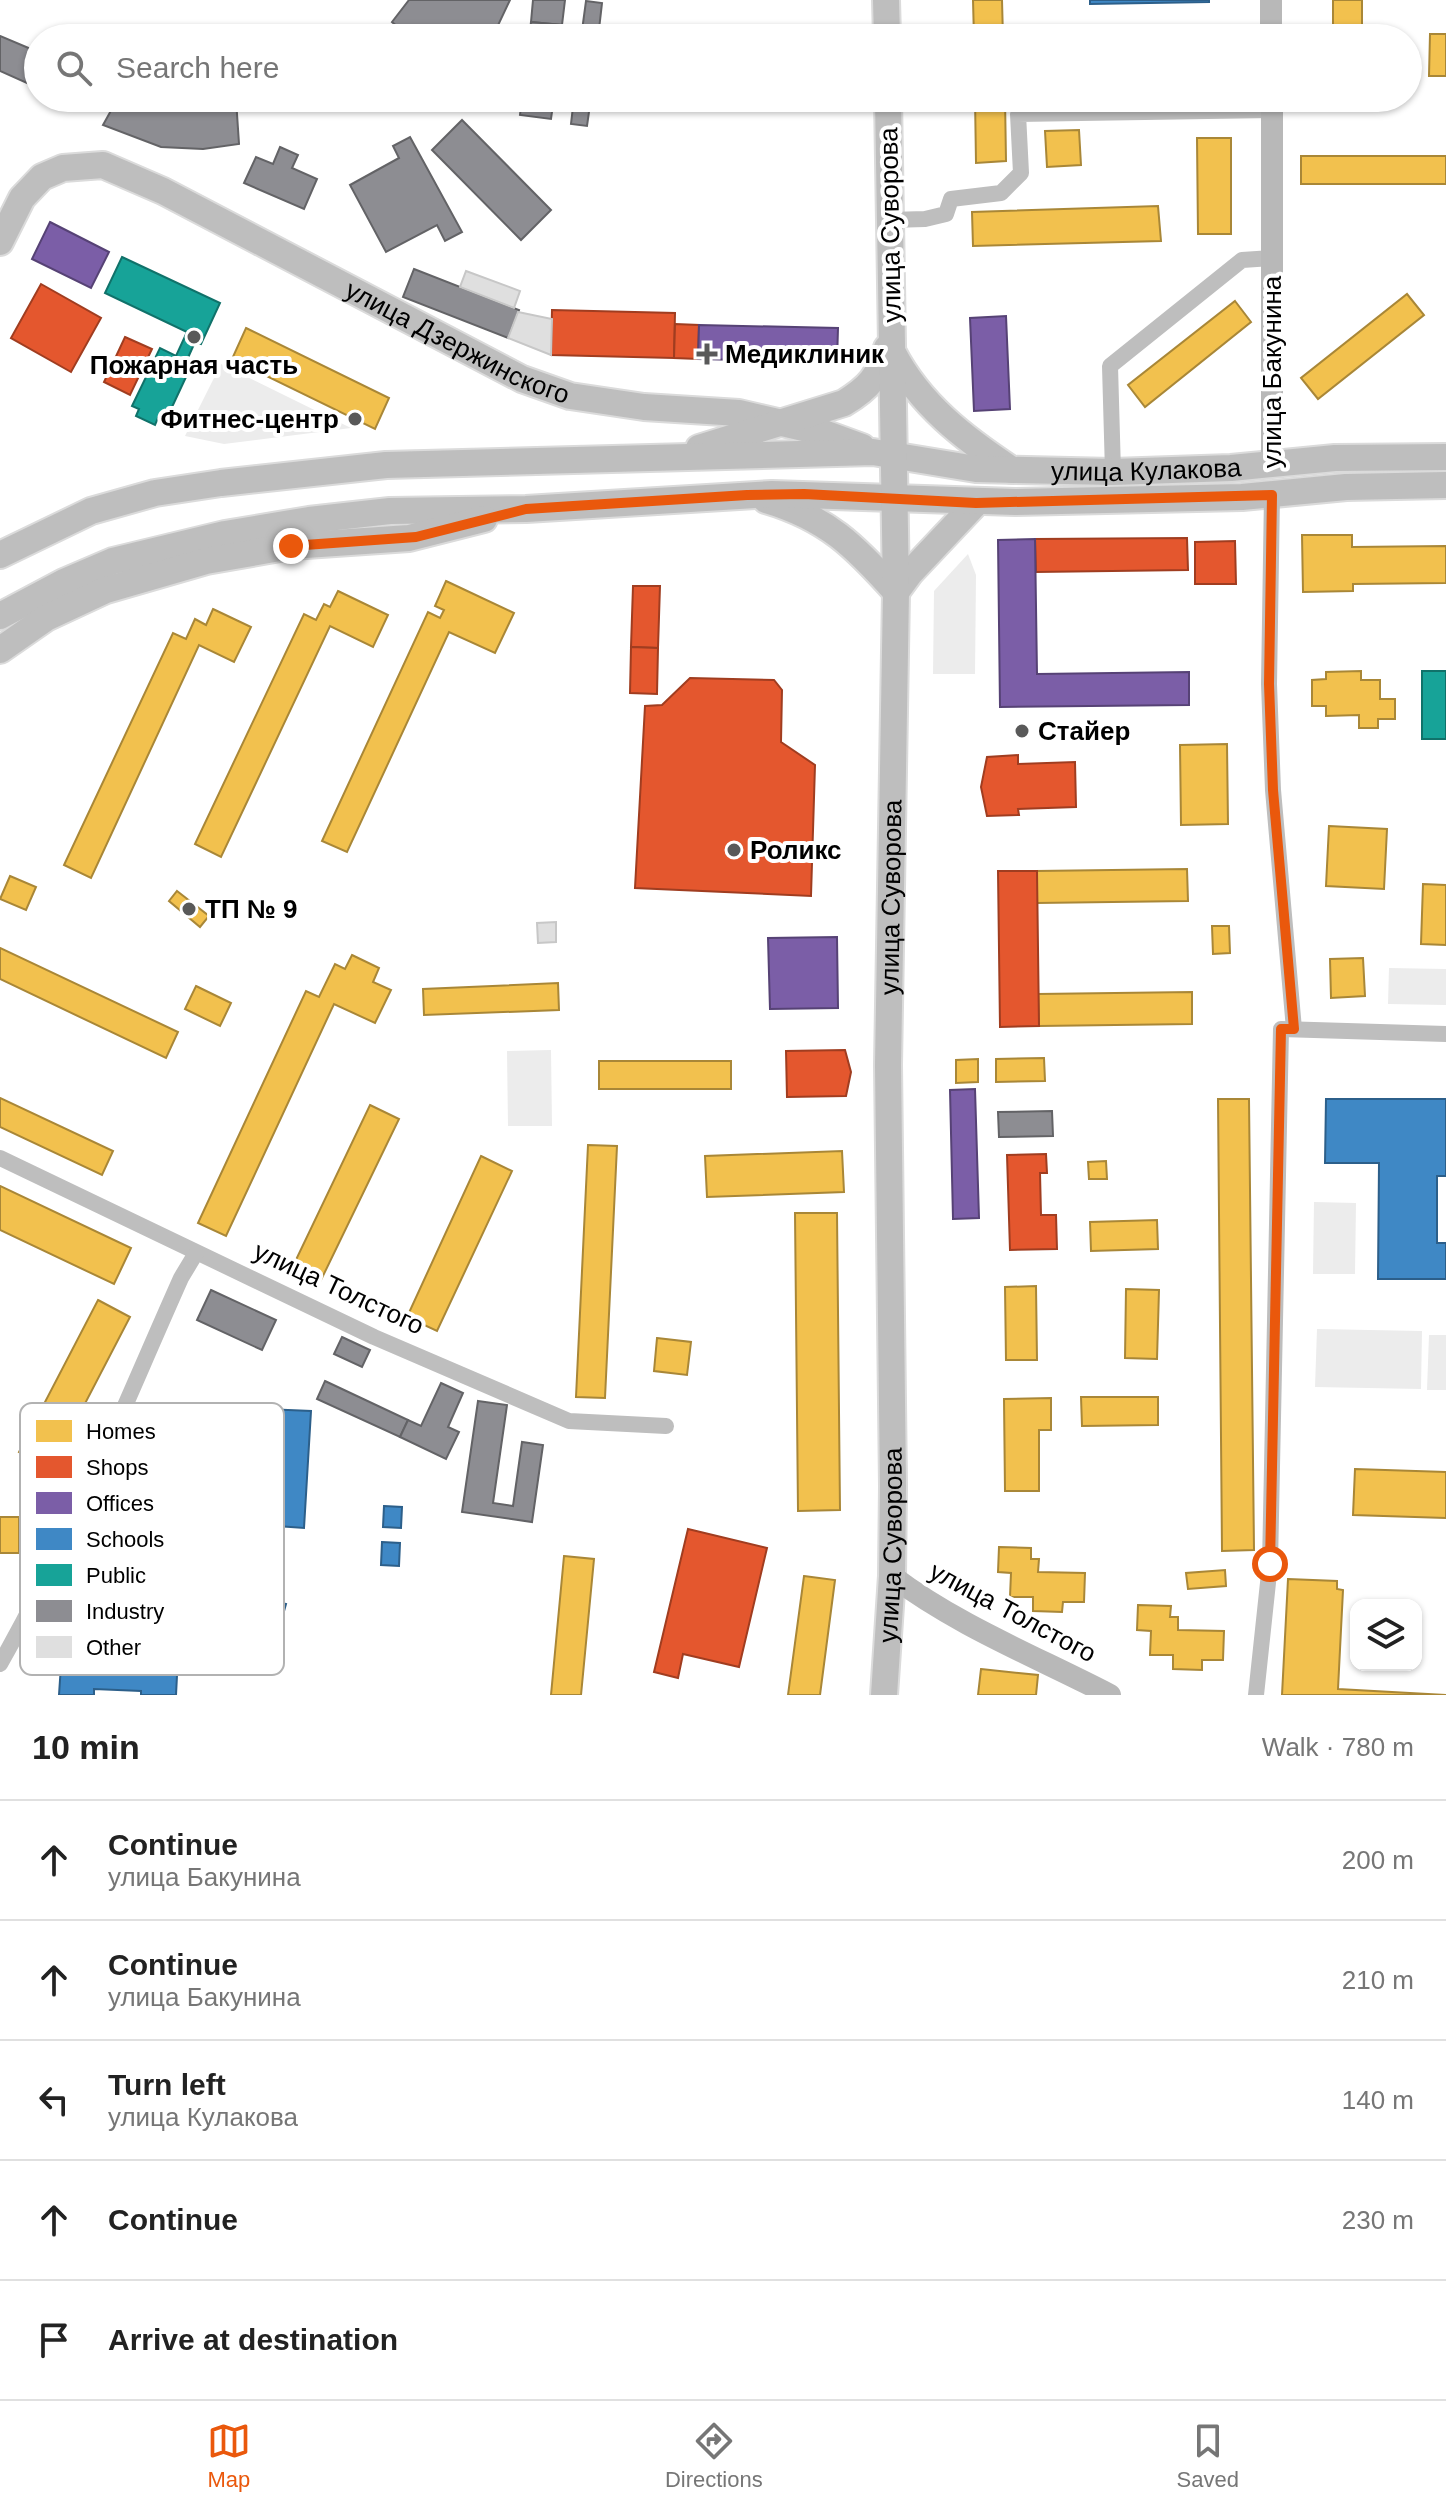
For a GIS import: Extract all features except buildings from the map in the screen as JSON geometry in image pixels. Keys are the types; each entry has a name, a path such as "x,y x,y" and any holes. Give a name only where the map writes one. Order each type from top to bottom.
{"main road":[{"path":"886,0 887,24"},
{"name":"улица Суворова","path":"884,1695 892,1576 888,1065 896,592 893,498 883,454 892,343 888,112"},
{"name":"улица Дзержинского","path":"0,242 22,198 42,177 63,168 103,165 163,191 522,379 570,396 644,407 739,413 843,438 883,454"},
{"path":"669,458 844,403 864,391 880,372 892,343"},
{"path":"892,343 914,386 949,424 1015,472"},
{"path":"0,555 91,511 155,493 221,483 386,465 883,454"},
{"name":"улица Кулакова","path":"883,454 1015,472 1113,472 1335,458 1446,457"},
{"name":"улица Бакунина","path":"1272,464 1272,495"},
{"name":"улица Кулакова","path":"526,509 747,495 804,494 976,503 1272,495 1346,487 1446,485"},
{"path":"747,495 790,507 829,527 856,549 896,592 976,503"},
{"path":"0,616 64,582 113,561 225,534 390,511 526,509"},
{"path":"0,650 46,618 106,590 206,561 291,546 416,537 526,509"}],"street":[{"path":"1271,0 1271,24"},
{"path":"890,220 925,219 946,214 951,199 1001,193 1021,173 1018,114 1069,112"},
{"name":"улица Бакунина","path":"1272,112 1272,464"},
{"path":"1113,472 1110,366 1242,260 1272,258"},
{"name":"улица Бакунина","path":"1256,1695 1270,1564 1287,1029 1269,684 1272,495"},
{"path":"1287,1029 1446,1034"},
{"name":"улица Толстого","path":"0,1158 374,1337 569,1421 666,1426"},
{"path":"125,1403 181,1278 196,1253"},
{"name":"улица Толстого","path":"892,1576 936,1607 1110,1695"},
{"path":"0,1664 20,1626"}],"shaded area":[{"path":"221,364 351,428 224,444 185,436"},
{"path":"968,554 976,575 975,674 933,674 934,591"},
{"path":"1389,968 1446,969 1446,1005 1388,1004"},
{"path":"551,1050 552,1126 508,1126 507,1051"},
{"path":"1314,1202 1356,1203 1355,1274 1313,1274"},
{"path":"1317,1329 1422,1331 1421,1389 1315,1387"},
{"path":"1429,1335 1446,1335 1446,1390 1427,1390"}],"place":[{"name":"Пожарная часть","path":"194,337"},
{"name":"Медиклиник","path":"707,354"},
{"name":"Фитнес-центр","path":"355,419"},
{"name":"Стайер","path":"1022,731"},
{"name":"Роликс","path":"734,850"},
{"name":"ТП № 9","path":"189,909"}],"route":[{"path":"291,546 416,537 526,509 747,495 804,494 976,503 1272,495 1269,684 1273,790 1294,1029 1281,1029 1270,1564"}]}
